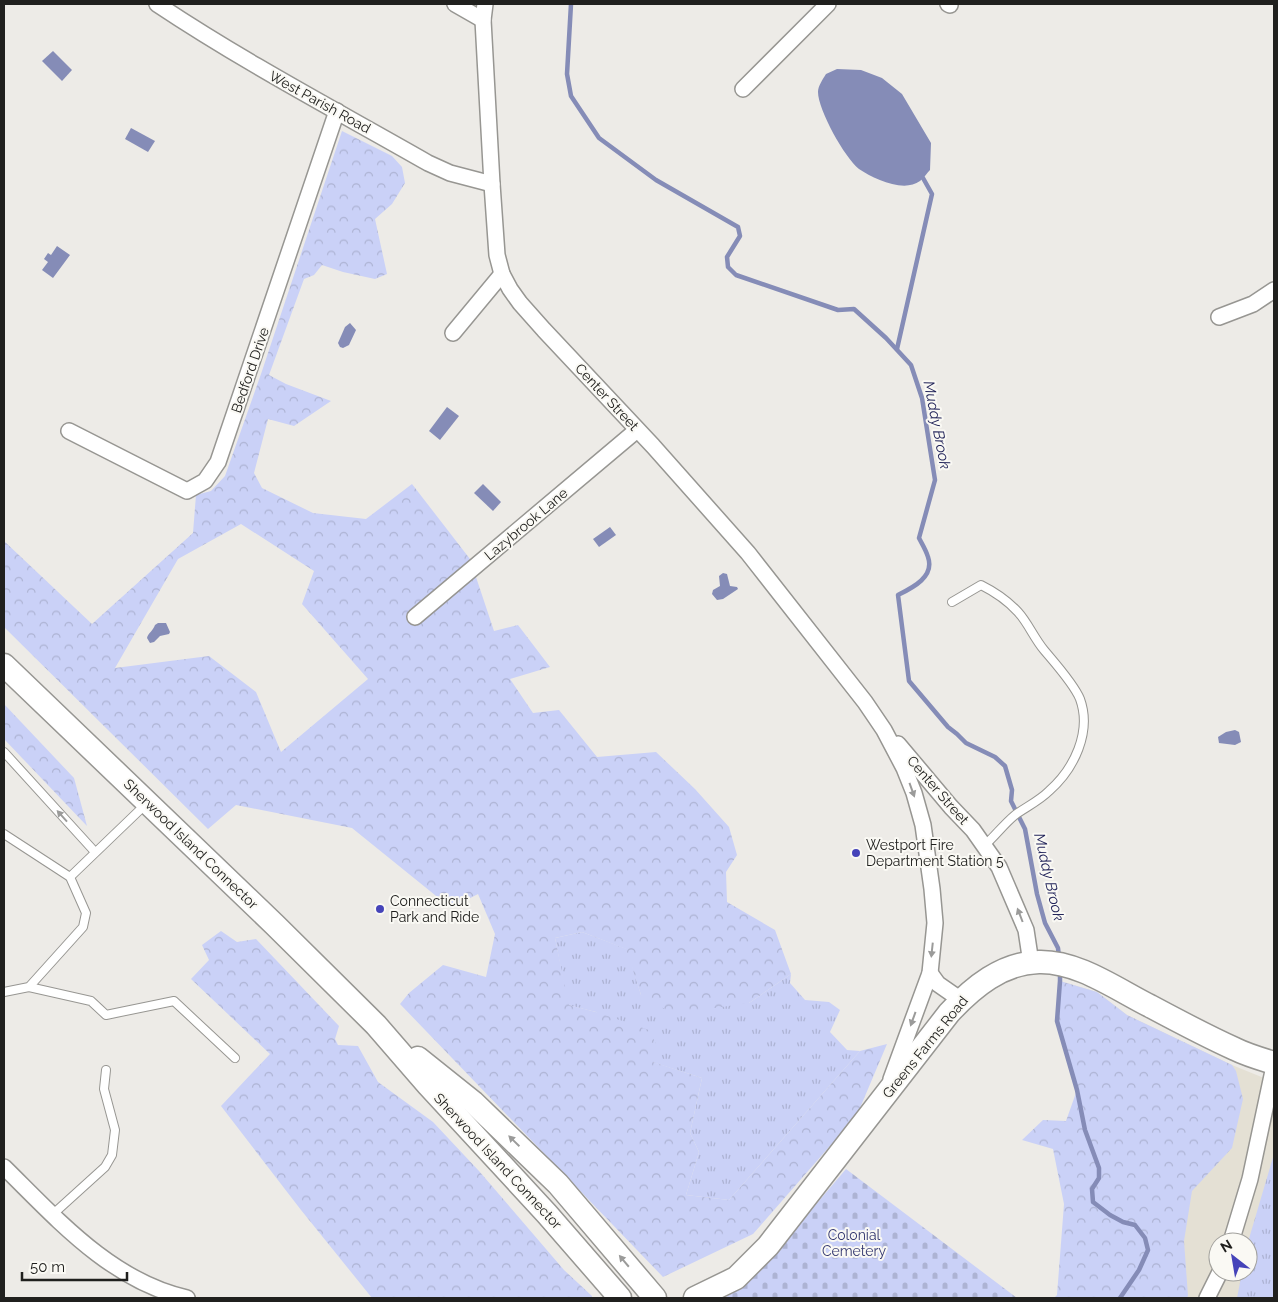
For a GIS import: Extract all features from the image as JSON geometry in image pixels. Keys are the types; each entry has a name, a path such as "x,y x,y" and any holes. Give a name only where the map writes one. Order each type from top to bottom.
{"main road":[{"name":"Sherwood Island Connector","path":"4,665 148,802 376,1025 428,1085 547,1214 620,1298"},
{"name":"Greens Farms Road","path":"695,1298 736,1278 768,1246 961,1000 978,985 1008,968 1039,962 1063,965 1078,970 1237,1050 1274,1065"},
{"name":"Sherwood Island Connector","path":"376,1025 473,1102 558,1184 655,1298"}],"street":[{"name":"West Parish Road","path":"157,4 208,38 252,64 428,163 450,173 492,184"},
{"path":"455,4 483,20"},
{"name":"Center Street","path":"485,4 483,20 497,256 502,274 510,289 520,303 748,553 865,702 884,730 904,768 914,793 923,825 935,923 930,973 884,1097"},
{"path":"743,89 828,4"},
{"name":"Bedford Drive","path":"69,430 187,491 206,481 218,462 337,111"},
{"path":"452,333 502,274"},
{"path":"1219,317 1253,304 1274,290"},
{"name":"Lazybrook Lane","path":"415,618 637,430"},
{"name":"Center Street","path":"884,730 898,743 985,845 999,866 1039,962"},
{"path":"930,973 938,984 961,1000"},
{"path":"1234,1232 1250,1179 1274,1065"},
{"path":"4,1167 76,1238 131,1276 167,1294 186,1298"},
{"path":"1208,1298 1215,1282"}],"lane":[{"path":"952,602 981,585 997,592 1018,612 1038,643 1058,666 1080,697 1083,714 1082,738 1076,755 1062,778 1049,792 1014,816 985,845"},
{"path":"4,752 95,852"},
{"path":"70,877 148,802"},
{"path":"4,834 70,877 86,913 83,927 29,987"},
{"path":"4,992 29,987 91,1001 106,1015 174,1000 235,1058"},
{"path":"52,1215 105,1167 112,1155 115,1130 104,1089 106,1070"}],"shaded area":[{"path":"53,51 72,70 62,81 42,61"},
{"path":"837,69 861,70 882,78 902,94 931,143 930,170 920,181 906,186 889,183 859,169 847,155 827,121 822,110 818,92 826,74"},
{"path":"131,128 155,141 148,152 125,139"},
{"path":"57,246 70,255 53,278 42,270 48,262 44,259 48,253 51,255"},
{"path":"350,323 356,330 349,345 343,348 340,347 338,343 345,327"},
{"path":"447,407 459,416 440,440 429,431"},
{"path":"483,484 501,502 493,511 474,493"},
{"path":"610,527 616,535 599,547 593,539"},
{"path":"723,573 727,574 730,586 737,587 738,589 723,599 717,600 712,594 713,590 720,586 719,576"},
{"path":"158,623 166,623 170,632 150,643 147,638"},
{"path":"1235,730 1239,732 1241,742 1235,745 1219,743 1218,737 1226,732"},
{"path":"1060,981 1097,992 1127,1015 1232,1065 1274,1082 1274,1298 1120,1298 1077,1090 1057,1021"}],"green space":[{"path":"342,131 392,156 402,167 405,183 392,204 375,219 387,274 375,279 322,265 314,275 304,279 269,375 286,384 331,401 294,426 268,419 254,473 262,488 313,513 366,519 412,484 470,559 494,631 518,625 550,667 510,679 533,713 559,710 597,757 656,752 695,789 729,827 737,855 726,872 727,902 775,930 791,974 749,1003 673,1014 641,995 626,949 582,932 555,938 569,1005 649,1030 659,1050 653,1062 702,1078 690,1133 699,1152 686,1195 729,1200 860,1051 887,1044 857,1115 753,1234 663,1277 400,1004 409,993 443,965 486,977 495,934 478,894 451,908 352,828 236,805 208,829 4,627 4,541 92,624 193,533 196,495 211,491 225,476","holes":["241,524 314,571 302,604 368,679 281,752 256,692 209,656 115,668 178,559"]},
{"path":"4,704 74,778 87,826 4,739"},
{"path":"221,931 237,942 256,939 339,1026 335,1039 338,1045 358,1046 378,1082 433,1122 479,1171 564,1270 592,1298 372,1298 221,1106 270,1054 191,979 209,960 202,945"},
{"path":"582,932 627,949 641,995 749,1003 791,974 790,983 805,1000 829,1002 840,1010 830,1032 847,1050 860,1051 729,1200 686,1195 699,1152 690,1133 702,1078 652,1062 596,1012 568,1005 555,938"},
{"path":"1060,981 1097,992 1127,1015 1232,1065 1236,1071 1243,1099 1232,1148 1192,1191 1184,1241 1188,1296 1186,1298 1054,1298 1057,1295 1064,1204 1053,1149 1022,1140 1043,1120 1066,1121 1077,1090 1057,1021"},
{"path":"1274,1154 1274,1298 1237,1298 1240,1282 1258,1282 1258,1232 1251,1232"},
{"name":"Colonial Cemetery","path":"846,1169 1017,1298 725,1298 750,1278"}],"waterway":[{"name":"Muddy Brook","path":"571,4 567,74 571,96 599,138 656,180 738,227 740,236 727,257 728,267 736,275 838,310 854,309 886,338 911,365 922,398 935,480 919,538 928,557 928,570 921,581 898,595 909,681 948,727 966,743 995,757 1005,766 1012,790 1011,801 1025,829 1037,894 1045,923 1058,948 1059,957"},
{"path":"897,349 932,194 923,178"},
{"name":"Muddy Brook","path":"1060,970 1057,1021 1077,1090 1085,1130 1099,1168 1099,1178 1092,1189 1093,1202 1110,1215 1123,1222 1135,1225 1145,1238 1148,1250 1139,1270 1120,1298"}],"place":[{"name":"Westport Fire Department Station 5","path":"856,853"},
{"name":"Connecticut Park and Ride","path":"380,909"}]}
